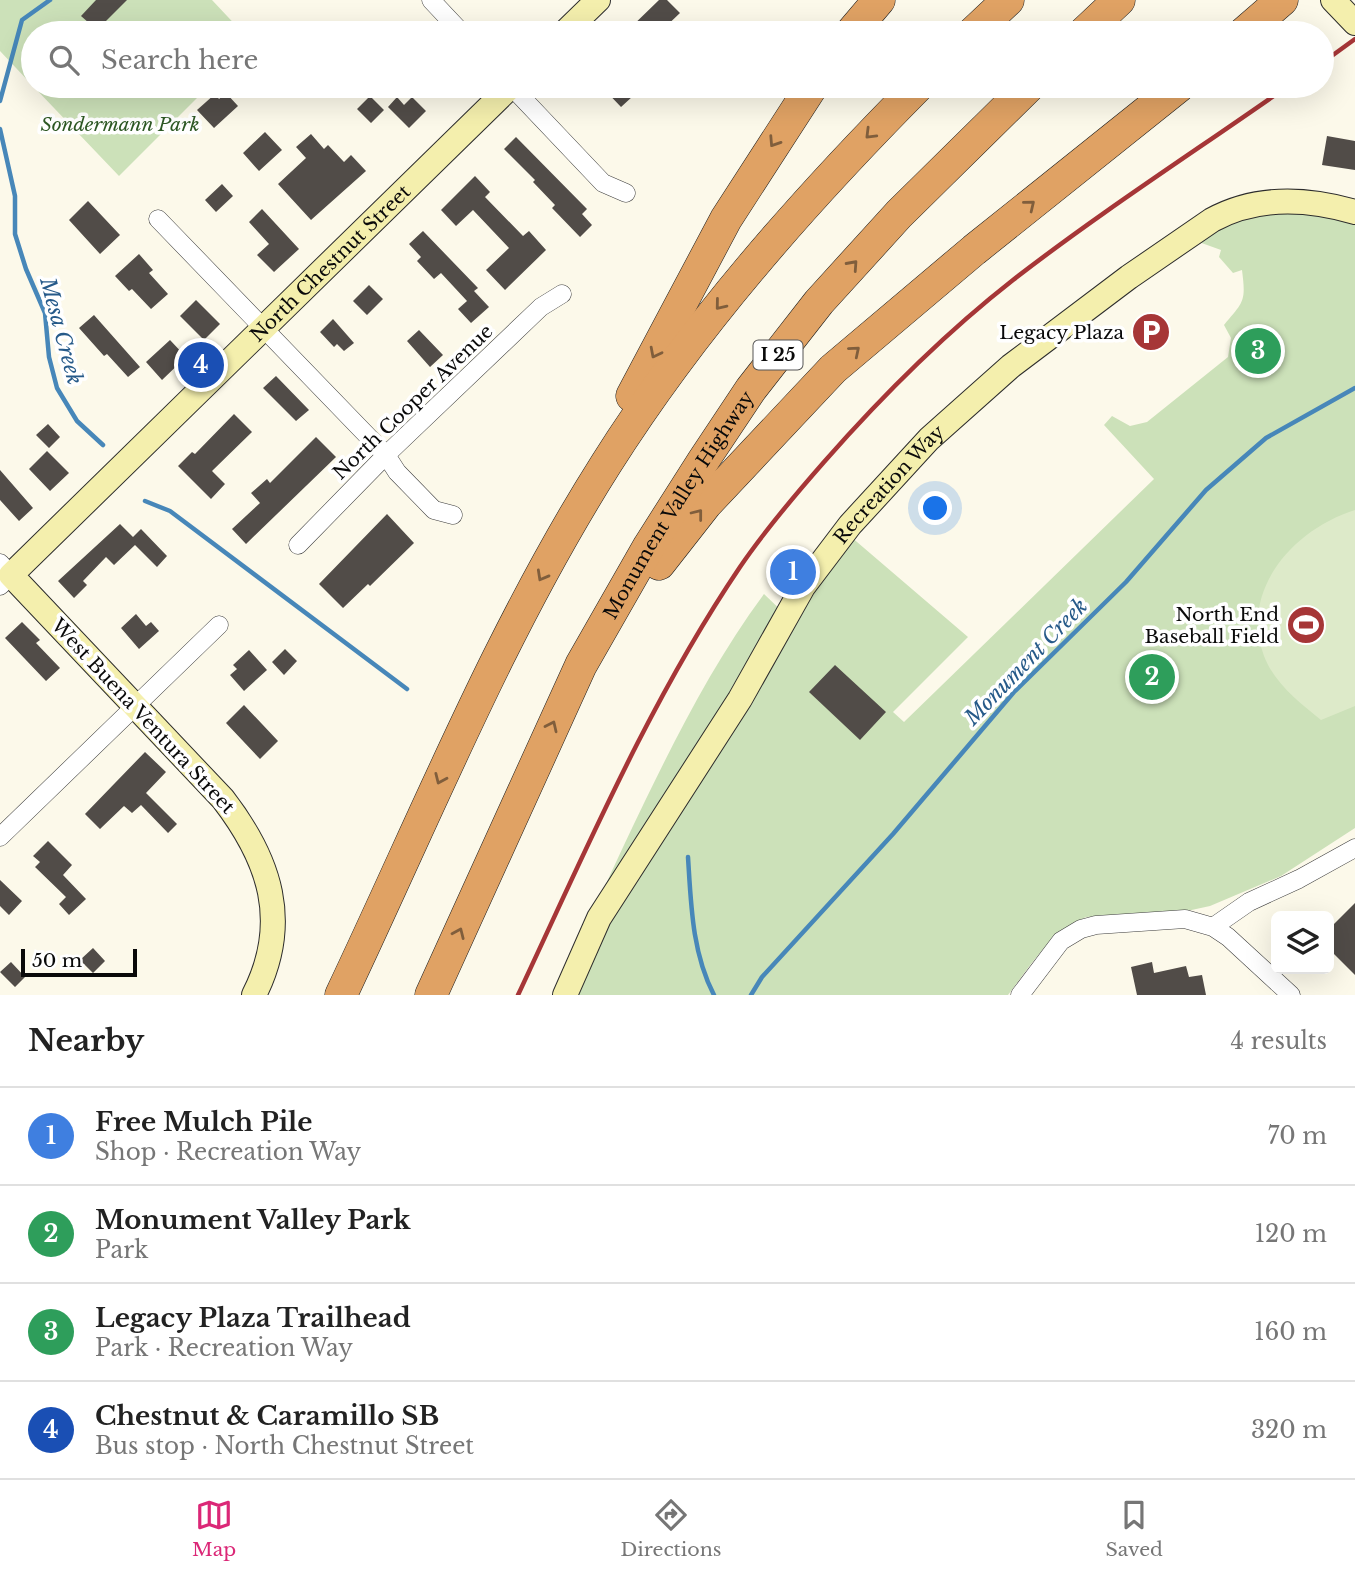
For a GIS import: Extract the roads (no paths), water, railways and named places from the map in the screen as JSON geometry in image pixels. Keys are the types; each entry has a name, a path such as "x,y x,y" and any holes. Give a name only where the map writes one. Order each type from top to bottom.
{"highway":[{"path":"861,21 879,0"},
{"path":"986,21 1008,0"},
{"path":"1097,21 1119,0"},
{"path":"1258,21 1282,0"},
{"path":"575,516 696,273 743,189 804,98"},
{"path":"341,995 449,759 511,632 575,516 638,414 688,345 745,274 840,164 906,98"},
{"name":"Monument Valley Highway","path":"431,995 581,665 649,546 751,389 819,302 899,214 1017,98"},
{"path":"581,665 706,504 833,369 974,250 1165,98"}],"main road":[{"path":"576,21 598,0"},
{"path":"1334,0 1355,23"},
{"name":"North Chestnut Street","path":"4,575 499,98"},
{"name":"Recreation Way","path":"565,995 599,918 740,699 803,587 850,525 929,439 964,406 1056,331 1212,220 1229,211 1269,202 1325,206 1355,212"},
{"name":"West Buena Ventura Street","path":"4,575 136,705 240,821 265,870 272,896 271,947 254,995"}],"street":[{"path":"431,0 451,21"},
{"path":"522,98 603,183 626,193"},
{"path":"158,219 386,455 397,472 434,510 453,514"},
{"name":"North Cooper Avenue","path":"298,545 386,455 541,307 562,294"},
{"path":"0,837 219,625"},
{"path":"1213,928 1249,902 1299,879 1355,848"},
{"path":"1020,995 1061,941 1082,929 1096,925 1185,919 1213,928 1228,937 1291,995"}],"waterway":[{"name":"Mesa Creek","path":"22,21 50,0"},
{"name":"Mesa Creek","path":"0,101 21,24"},
{"name":"Mesa Creek","path":"0,129 15,196 15,234 26,269 45,313 49,357 57,388 77,421 103,445"},
{"name":"Monument Creek","path":"751,995 762,977 893,834 1014,692 1126,582 1206,490 1266,438 1355,388"},
{"name":"Mesa Creek","path":"145,501 170,511 407,689"},
{"name":"Mesa Creek","path":"688,857 697,945 714,995"}],"railway":[{"path":"1334,54 1355,39"},
{"path":"518,995 594,831 677,670 740,567 791,500 891,390 987,301 1081,230 1271,98"}],"place":[{"name":"Legacy Plaza","path":"1151,332"},
{"name":"Legacy Plaza Trailhead","path":"1258,351"},
{"name":"Chestnut & Caramillo SB","path":"201,365"},
{"name":"Free Mulch Pile","path":"793,572"},
{"name":"North End Baseball Field","path":"1306,625"},
{"name":"Monument Valley Park","path":"1152,677"}],"park label":[{"name":"Sondermann Park","path":"120,124"}]}
